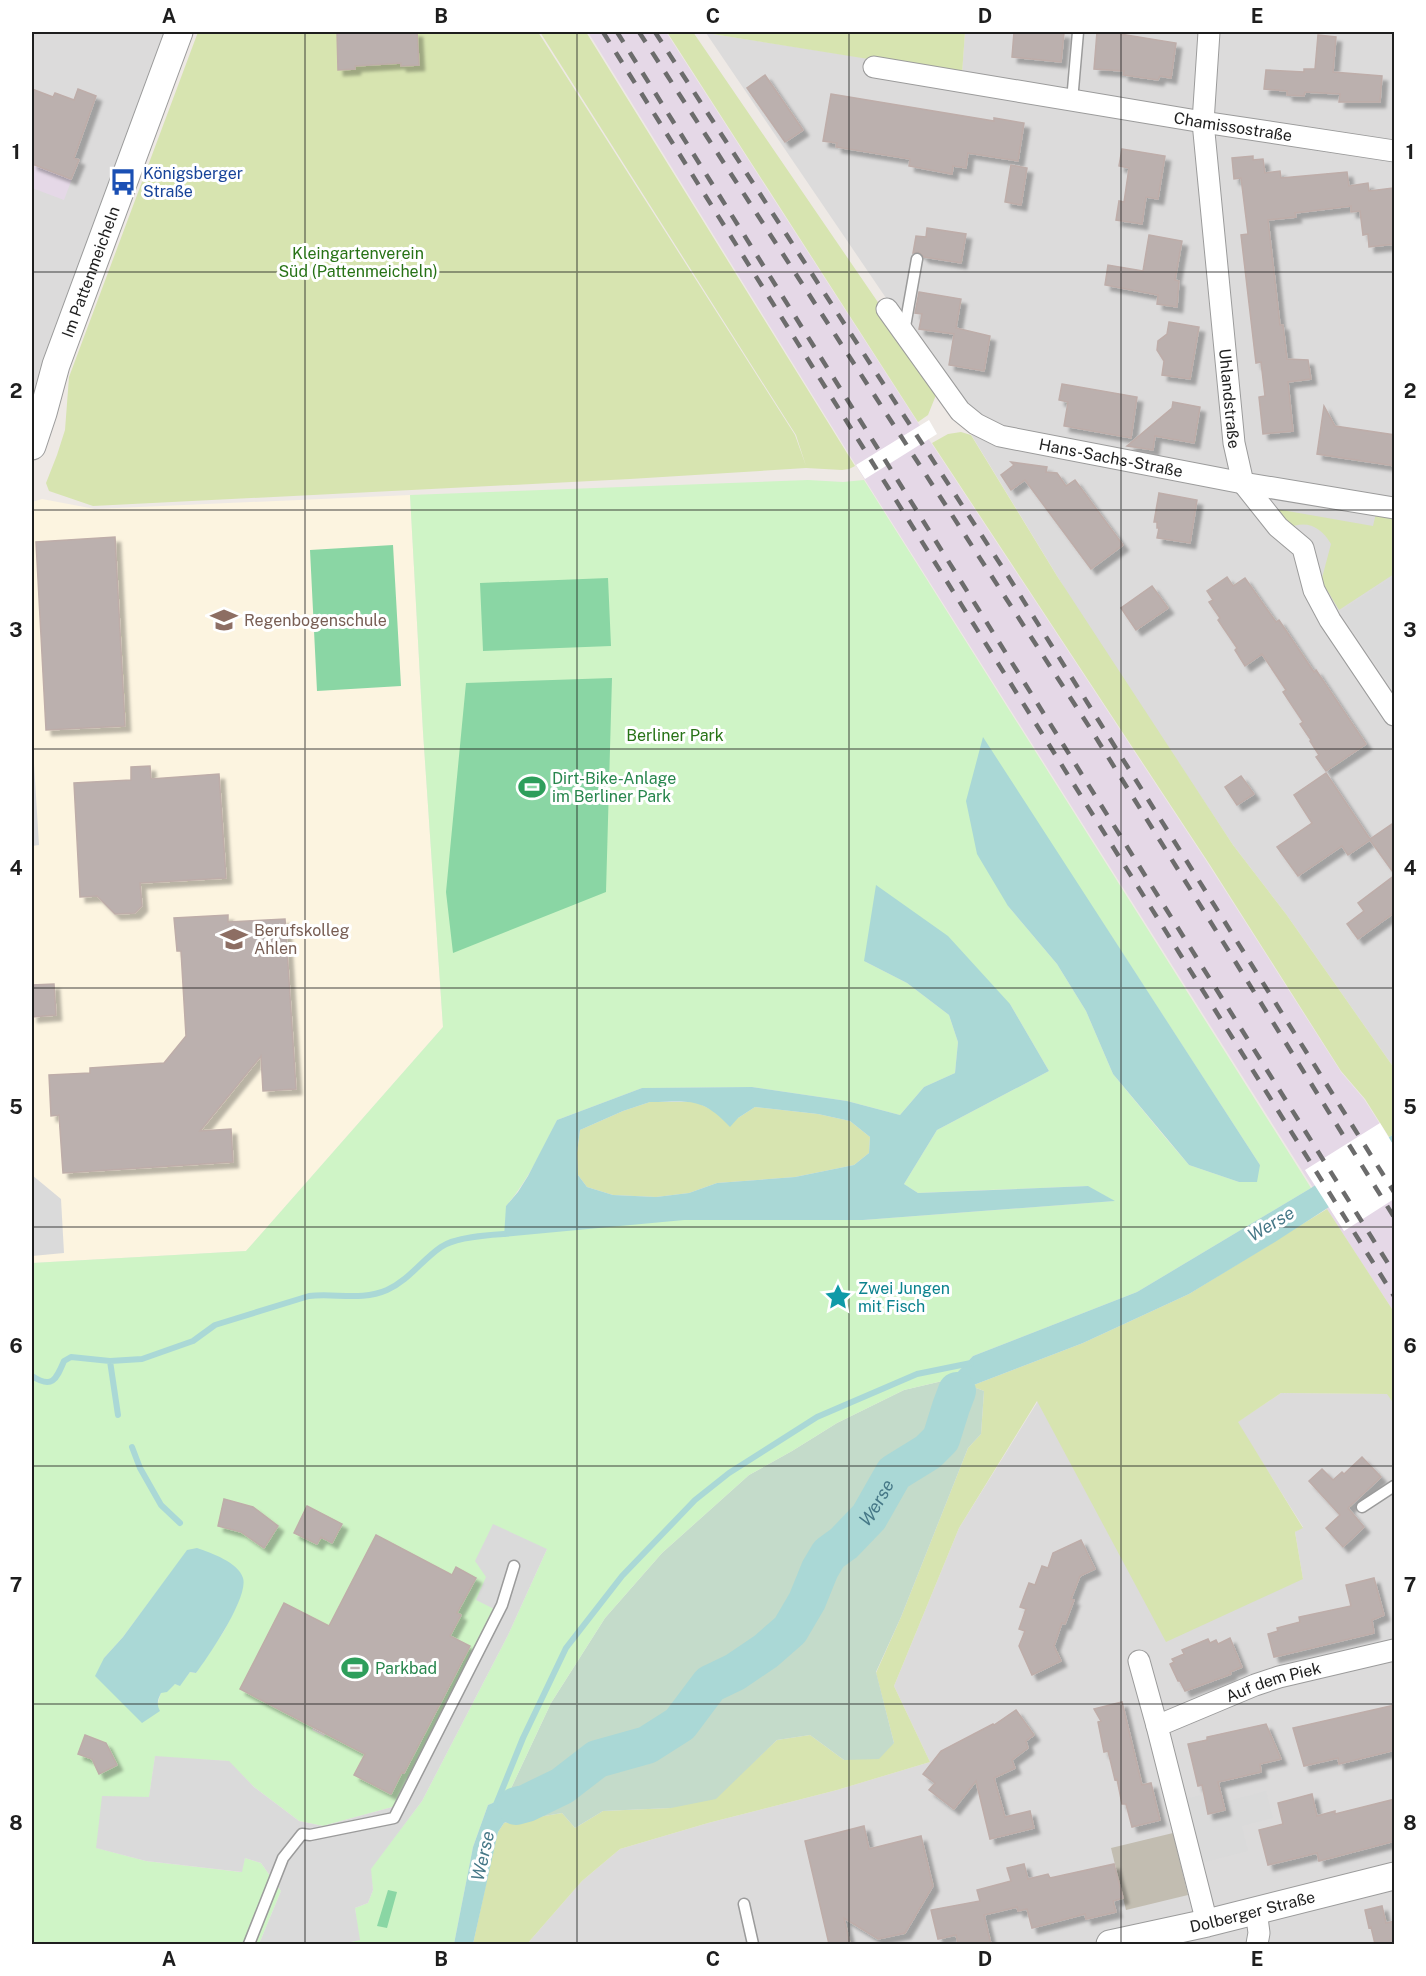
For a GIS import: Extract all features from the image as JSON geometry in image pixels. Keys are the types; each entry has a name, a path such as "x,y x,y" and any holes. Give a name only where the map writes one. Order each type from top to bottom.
{"street":[{"name":"Im Pattenmeicheln","path":"32,446 60,354 179,32"},
{"name":"Uhlandstraße","path":"1209,32 1203,123 1234,443 1243,483 1278,527 1303,548 1314,590 1330,620 1395,715"},
{"name":"Chamissostraße","path":"874,67 1203,123 1395,151"},
{"name":"Hans-Sachs-Straße","path":"887,309 960,411 976,424 1000,436 1243,483 1395,508"},
{"name":"Auf dem Piek","path":"1156,1726 1279,1677 1395,1650"},
{"path":"1139,1661 1207,1923"},
{"name":"Dolberger Straße","path":"1110,1944 1207,1923 1395,1876"},
{"path":"1256,1910 1259,1933 1257,1944"}],"lane":[{"path":"1072,101 1078,32"},
{"path":"904,332 917,259"},
{"path":"1362,1507 1395,1486"},
{"path":"249,1944 284,1858 302,1834 310,1835 394,1818 501,1605 514,1566"},
{"path":"744,1904 753,1944"}],"shaded area":[{"path":"32,32 167,32 32,400"},
{"path":"588,32 666,32 920,426 1207,862 1341,1072 1364,1099 1394,1146 1394,1312 860,472"},
{"path":"965,32 1394,32 1394,1068 1286,914 1233,845 1079,612 972,436 956,396 905,326 706,33 962,73"},
{"path":"32,142 79,160 64,200 32,188"},
{"name":"Berufskolleg Ahlen","path":"410,495 443,1027 246,1251 32,1263 32,502 42,499 95,509"},
{"path":"1394,576 1394,691 1340,611"},
{"path":"32,731 39,845 32,846"},
{"path":"32,1175 61,1199 64,1253 32,1256"},
{"path":"1281,1393 1388,1394 1394,1404 1394,1944 527,1944 582,1881 620,1849 708,1823 837,1790 930,1762 894,1686 959,1528 1038,1401 1303,1579 1295,1532 1303,1527 1237,1422"},
{"name":"Parkbad","path":"493,1524 547,1549 508,1635 422,1801 371,1869 373,1890 368,1903 355,1908 360,1940 351,1942 351,1944 259,1944 281,1891 261,1863 245,1858 242,1872 146,1861 96,1848 102,1796 149,1797 155,1756 229,1761 254,1787 299,1821 323,1826 396,1806 494,1609 476,1600 486,1577 475,1561"},
{"path":"1266,1791 1273,1818 1242,1826 1248,1851 1193,1865 1177,1800 1203,1795 1208,1814 1226,1810 1224,1802"},
{"path":"1173,1833 1188,1895 1126,1910 1111,1848"}],"green space":[{"name":"Kleingartenverein Süd (Pattenmeicheln)","path":"198,32 538,32 795,435 806,466 796,435 540,32 586,32 855,466 842,470 806,468 93,506 49,491 46,483 65,430 69,377"},
{"path":"667,32 693,32 938,390 928,415 918,422"},
{"path":"965,32 962,74 706,33"},
{"path":"961,432 971,435 1057,576 1233,845 1286,914 1394,1068 1394,1134 1389,1137 1365,1099 1341,1071 1210,865 932,443 948,434"},
{"name":"Berliner Park","path":"808,480 843,482 864,480 1311,1188 1137,1292 973,1356 951,1379 904,1390 837,1423 749,1475 662,1553 605,1618 551,1703 507,1797 488,1805 473,1847 454,1944 351,1944 359,1940 355,1908 368,1903 373,1890 370,1869 422,1801 508,1635 547,1549 487,1577 495,1609 396,1806 323,1826 299,1821 254,1787 228,1761 155,1757 149,1798 97,1848 146,1861 241,1872 245,1858 261,1863 281,1891 259,1944 32,1944 32,1263 246,1251 443,1027 410,495","holes":["1008,906 1099,917 1260,1165 1239,1182 1189,1165 1113,1074 1086,1011 1057,964","864,961 1010,1004 1049,1071 937,1130 904,1184 918,1193 1087,1186 1114,1201 863,1220 684,1220 506,1206 528,1176 557,1120 642,1088 752,1087 847,1101 900,1115 924,1087 955,1073 958,1042 949,1015 907,983","376,1535 447,1572 433,1601 461,1615 450,1636 404,1773 402,1772 391,1794 365,1754 326,1733 324,1736 312,1730 313,1727 240,1689 284,1603 329,1626","187,1551 238,1603 224,1631 196,1673 190,1672 180,1685 175,1684 161,1692 157,1706 104,1658 123,1637"]},
{"path":"1276,509 1373,526 1376,513 1394,516 1394,574 1339,610 1322,578 1331,544 1312,526 1300,525 1287,529"},
{"path":"393,545 401,686 317,691 310,550"},
{"path":"608,578 611,646 483,651 480,583"},
{"name":"Dirt-Bike-Anlage im Berliner Park","path":"612,678 606,892 453,953 446,892 466,683"},
{"path":"650,1102 696,1102 716,1112 738,1118 755,1107 818,1114 850,1121 870,1137 869,1153 854,1165 795,1177 717,1183 689,1193 656,1197 613,1195 587,1187 578,1175 577,1153 580,1130"},
{"path":"1327,1209 1394,1312 1394,1404 1387,1394 1281,1393 1238,1422 1303,1528 1295,1532 1303,1579 1166,1642 1037,1401 959,1528 894,1686 930,1762 837,1790 708,1823 620,1849 582,1881 527,1944 473,1944 494,1847 498,1832 504,1823 562,1813 575,1828 603,1811 671,1808 747,1768 777,1740 810,1735 844,1760 894,1743 876,1673 901,1617 968,1448 981,1434 984,1391 971,1386 1083,1343 1189,1294"},
{"path":"951,1379 945,1397 942,1437 964,1393 971,1386 984,1391 981,1434 968,1448 901,1617 876,1672 894,1743 879,1759 844,1760 810,1735 777,1740 716,1799 671,1808 603,1811 575,1828 562,1813 504,1823 530,1809 560,1787 507,1797 551,1703 605,1618 662,1553 749,1475 837,1423 904,1390"},
{"path":"388,1890 397,1892 387,1928 377,1926"}],"water":[{"path":"983,737 1260,1165 1257,1182 1239,1182 1189,1165 1113,1074 1086,1011 1057,964 1008,906 977,854 966,801"},
{"path":"876,885 948,936 1010,1004 1049,1071 937,1130 904,1184 918,1193 1088,1186 1115,1201 863,1220 684,1220 504,1237 506,1206 528,1176 557,1120 642,1088 752,1087 847,1101 900,1115 924,1087 955,1073 958,1042 949,1015 907,983 864,961","holes":["650,1102 685,1102 702,1105 730,1127 738,1118 755,1107 818,1114 850,1121 870,1137 869,1153 854,1165 795,1177 717,1183 689,1193 656,1197 613,1195 587,1187 578,1175 577,1153 580,1130"]},
{"path":"1394,1134 1394,1165 1189,1294 1083,1343 971,1386 964,1393 941,1439 945,1397 951,1379 973,1356 1137,1292 1311,1188"},
{"path":"197,1548 236,1567 243,1578 240,1599 226,1627 196,1673 190,1672 180,1686 175,1684 167,1692 161,1693 158,1702 160,1711 142,1723 95,1676 104,1658 123,1637 187,1550"},
{"path":"562,1786 530,1809 504,1823 498,1832 473,1944 454,1944 473,1847 488,1805 507,1797"}],"pier":[{"path":"929,420 937,434 865,479 856,465"},
{"path":"1380,1123 1394,1146 1394,1199 1344,1231 1305,1170"}],"building":[{"path":"337,32 417,32 419,65 401,66 401,63 355,66 355,69 338,70"},
{"path":"1014,32 1064,33 1061,62 1012,57"},
{"path":"1097,32 1121,32 1120,34 1176,43 1171,78 1160,76 1158,80 1123,75 1124,71 1094,69"},
{"path":"1318,35 1336,37 1333,72 1382,76 1380,102 1339,102 1340,94 1305,92 1304,96 1287,95 1287,91 1264,89 1266,70 1304,72 1304,69 1315,69"},
{"path":"765,75 803,130 785,142 747,88"},
{"path":"32,89 53,97 55,93 74,100 78,89 96,96 74,158 79,160 71,179 32,164"},
{"path":"831,94 994,121 994,118 1024,123 1018,161 968,153 966,168 953,166 952,174 909,166 910,159 836,147 837,143 823,141"},
{"path":"1122,149 1165,156 1158,199 1146,197 1142,224 1116,220 1119,201 1124,202 1129,168 1119,166"},
{"path":"1253,156 1253,160 1263,159 1265,173 1280,171 1281,178 1347,172 1349,186 1368,183 1369,191 1393,188 1395,200 1395,244 1369,247 1368,234 1363,235 1360,211 1351,212 1351,206 1295,213 1296,217 1268,220 1280,325 1283,325 1287,359 1308,360 1311,379 1288,382 1293,431 1263,434 1259,397 1265,396 1261,362 1256,363 1241,235 1248,234 1241,178 1234,179 1232,158"},
{"path":"1011,165 1027,168 1021,205 1005,202"},
{"path":"927,228 966,234 961,263 924,257 919,252 913,253 916,236 926,237"},
{"path":"1149,235 1182,241 1175,280 1179,281 1177,307 1157,304 1158,295 1105,285 1108,265 1143,271"},
{"path":"919,292 961,299 956,328 990,336 984,371 949,365 954,334 919,329 922,314 915,313"},
{"path":"1169,322 1199,327 1190,379 1162,375 1164,361 1157,350 1158,341 1167,334"},
{"path":"1062,384 1137,397 1131,438 1064,426 1068,402 1059,400"},
{"path":"1173,402 1200,407 1194,443 1155,436 1153,450 1127,446 1172,408"},
{"path":"1324,406 1335,426 1395,435 1395,466 1317,454"},
{"path":"1011,462 1047,467 1046,472 1057,473 1066,486 1075,480 1123,545 1091,569 1025,480 1011,490 1001,475 1014,465"},
{"path":"1159,493 1197,500 1190,543 1157,538 1159,528 1157,528 1157,522 1154,522"},
{"path":"115,537 125,726 46,730 36,542"},
{"path":"1227,577 1233,586 1245,578 1276,622 1279,620 1314,672 1316,670 1366,744 1326,771 1316,757 1319,755 1300,724 1303,722 1283,692 1286,690 1262,654 1245,666 1235,650 1237,648 1218,620 1220,618 1209,602 1213,600 1207,591"},
{"path":"1152,586 1168,608 1136,630 1121,608"},
{"path":"150,766 151,779 219,774 226,878 140,883 142,906 135,913 115,914 97,896 80,897 74,783 131,780 131,767"},
{"path":"1326,773 1370,839 1395,822 1395,875 1370,840 1348,855 1342,846 1298,876 1277,847 1312,823 1294,795"},
{"path":"1241,776 1254,794 1237,805 1225,787"},
{"path":"1395,875 1395,912 1358,939 1347,924 1364,911 1358,903"},
{"path":"228,915 228,922 285,919 296,1089 263,1091 261,1056 200,1131 231,1129 233,1162 63,1173 59,1115 51,1116 49,1075 90,1073 90,1068 164,1063 186,1036 181,951 177,951 174,918"},
{"path":"54,984 56,1015 32,1017 32,985"},
{"path":"1362,1457 1381,1477 1348,1508 1364,1527 1343,1547 1326,1528 1340,1515 1309,1481 1322,1469 1333,1480 1342,1472 1344,1474"},
{"path":"224,1499 253,1507 278,1526 264,1548 241,1532 218,1526"},
{"path":"307,1506 342,1524 332,1543 321,1537 317,1544 294,1533"},
{"name":"Parkbad","path":"376,1535 452,1575 456,1567 476,1578 457,1613 461,1615 450,1636 470,1646 391,1794 354,1775 365,1754 240,1689 284,1603 329,1626"},
{"path":"1081,1540 1095,1569 1080,1576 1065,1624 1062,1623 1054,1646 1061,1661 1032,1675 1019,1646 1025,1631 1019,1629 1026,1609 1020,1607 1029,1583 1035,1585 1042,1566 1048,1568 1053,1553"},
{"path":"1374,1578 1384,1615 1372,1620 1374,1633 1274,1657 1268,1634 1278,1631 1277,1628 1300,1622 1299,1617 1351,1606 1346,1585"},
{"path":"1230,1638 1242,1667 1230,1672 1231,1674 1185,1691 1170,1664 1174,1662 1172,1659 1184,1654 1182,1650 1208,1639 1210,1643 1216,1640 1218,1644"},
{"path":"1122,1702 1142,1785 1151,1783 1160,1820 1132,1827 1126,1804 1122,1804 1108,1751 1104,1752 1098,1722 1101,1721 1094,1709"},
{"path":"1395,1705 1395,1750 1339,1764 1338,1758 1304,1766 1293,1728"},
{"path":"1016,1710 1034,1735 1026,1741 1028,1748 1012,1760 1015,1768 994,1778 1005,1817 1030,1811 1034,1828 990,1839 976,1781 954,1809 929,1790 935,1783 923,1774 941,1751 994,1725"},
{"path":"1266,1724 1281,1759 1260,1764 1261,1772 1218,1782 1225,1810 1208,1814 1202,1785 1198,1786 1188,1744 1207,1740 1207,1737"},
{"path":"85,1735 106,1743 117,1765 99,1774 92,1759 78,1754"},
{"path":"1312,1794 1317,1816 1335,1811 1335,1814 1395,1799 1395,1841 1319,1861 1317,1853 1268,1865 1259,1830 1283,1824 1278,1803"},
{"path":"864,1826 869,1849 921,1836 933,1886 905,1933 878,1939 844,1918 850,1944 829,1944 805,1841"},
{"path":"1024,1864 1028,1879 1048,1874 1050,1878 1114,1864 1123,1898 1113,1901 1116,1912 1086,1919 1085,1914 1032,1928 1027,1909 1018,1911 1017,1907 984,1915 991,1944 958,1944 956,1935 938,1939 931,1910 980,1901 977,1890 1011,1881 1007,1868"},
{"path":"1382,1906 1386,1923 1395,1921 1395,1944 1375,1944 1371,1927 1369,1928 1365,1910"}],"waterway":[{"path":"32,1376 49,1382 56,1378 64,1361 71,1357 110,1361 142,1359 193,1341 215,1325 309,1296 358,1296 378,1293 395,1286 434,1252 447,1244 472,1237 504,1234"},
{"path":"110,1361 118,1415"},
{"path":"495,1807 523,1738 566,1648 622,1576 695,1500 729,1473 817,1417 917,1374 971,1363"},
{"name":"Werse","path":"516,1806 562,1786 597,1759 647,1745 680,1724 710,1684 735,1672 766,1651 790,1630 807,1601 829,1554 844,1543 869,1517 894,1473 928,1452 941,1439 957,1391"},
{"path":"132,1447 140,1468 161,1505 180,1523"}],"railway":[{"path":"603,32 1394,1296"},
{"path":"617,32 1394,1273"},
{"path":"639,32 1090,728 1394,1217"},
{"path":"655,32 1008,576 1394,1192"}],"place":[{"name":"Königsberger Straße","path":"123,182"},
{"name":"Regenbogenschule","path":"224,620"},
{"name":"Dirt-Bike-Anlage im Berliner Park","path":"532,787"},
{"name":"Berufskolleg Ahlen","path":"234,939"},
{"name":"Zwei Jungen mit Fisch","path":"838,1297"},
{"name":"Parkbad","path":"355,1668"}]}
